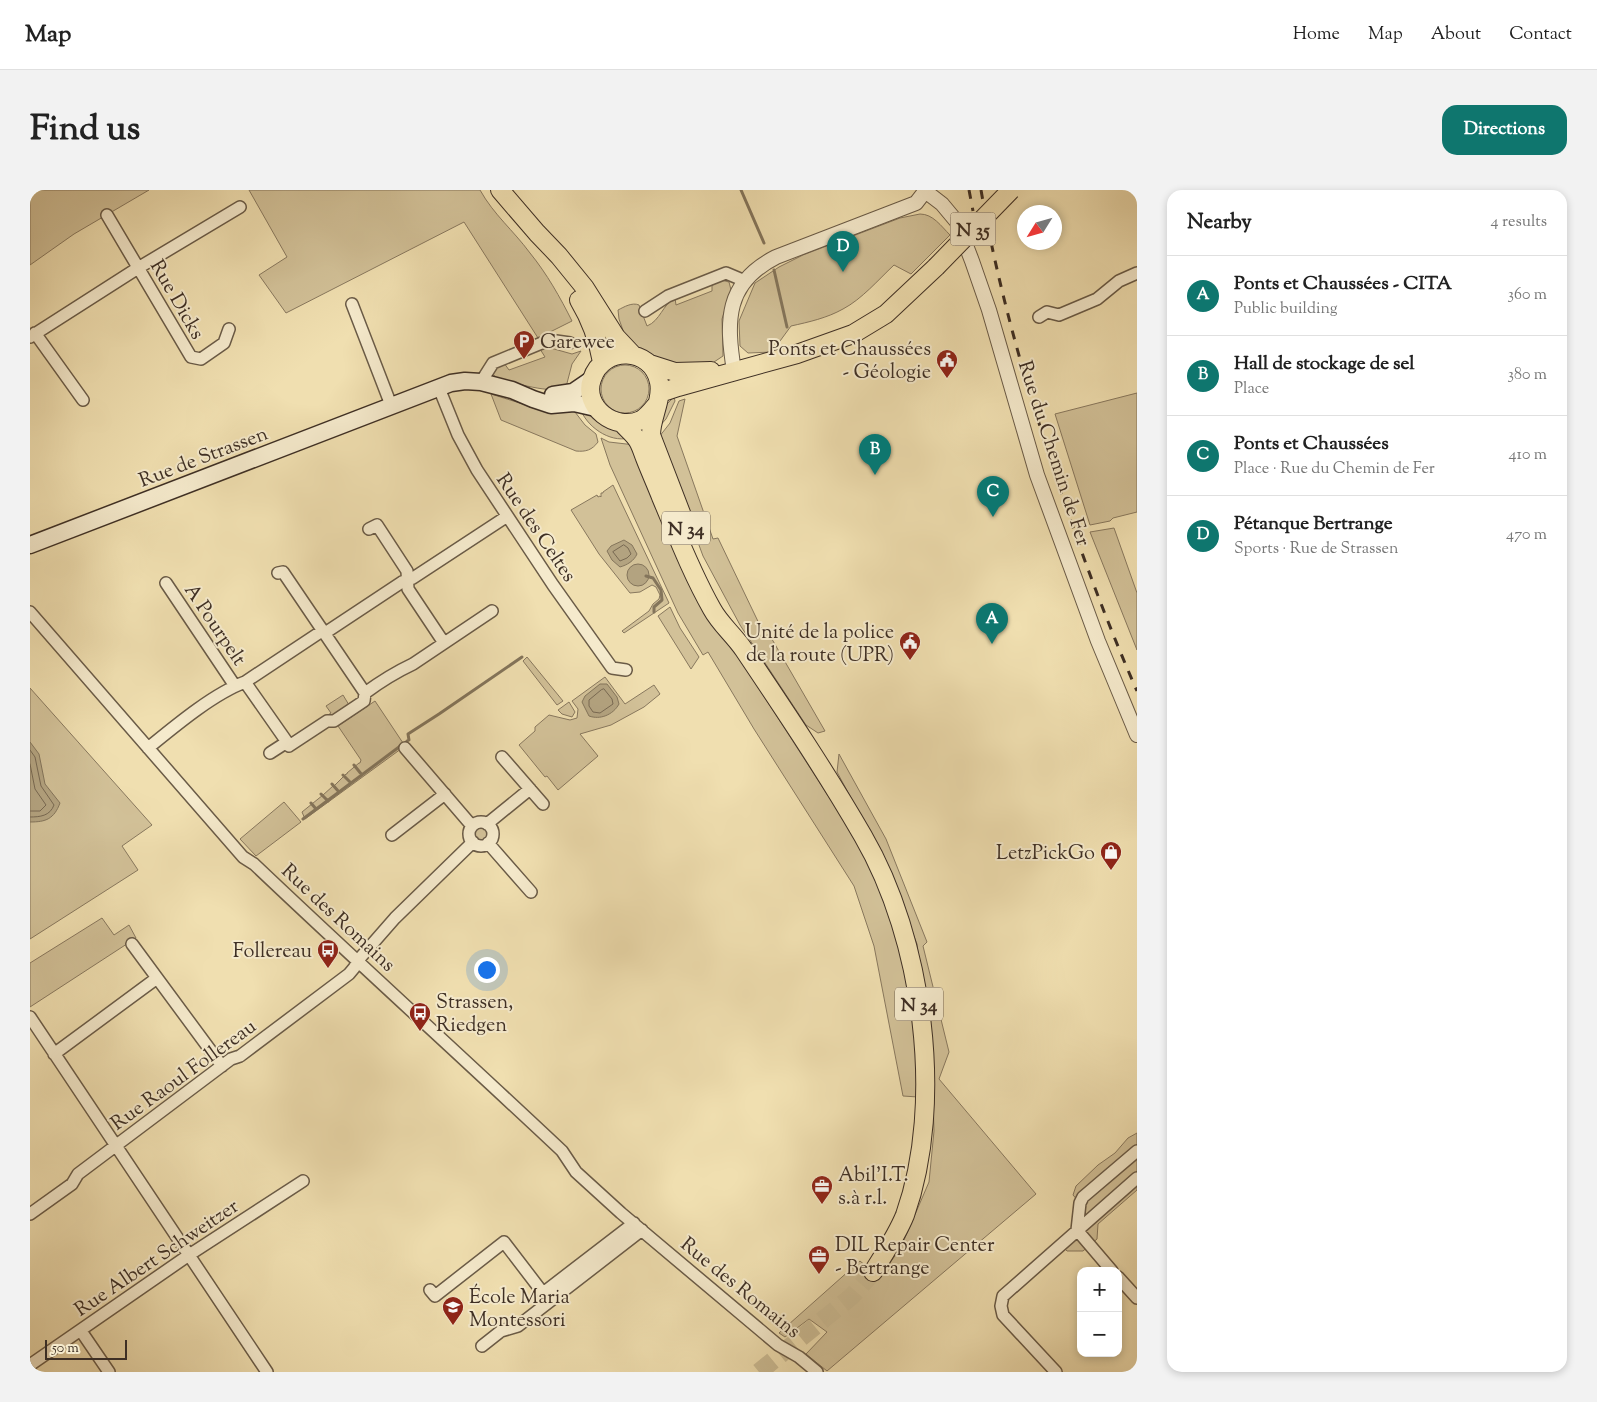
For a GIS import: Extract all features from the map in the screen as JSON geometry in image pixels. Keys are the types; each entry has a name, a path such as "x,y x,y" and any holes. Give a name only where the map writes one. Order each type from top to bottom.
{"main road":[{"path":"500,190 585,288 616,337 632,354"},
{"name":"N 35","path":"658,399 734,371 797,354 853,334 886,314 936,267 1010,190"},
{"path":"538,234 589,318 599,343 602,362"},
{"path":"596,408 590,387 596,369 602,362 612,356 632,354 650,364"},
{"name":"N 35","path":"650,364 675,372 734,371"},
{"name":"N 34","path":"650,364 660,382 658,399 651,425 652,435 696,554 742,647"},
{"name":"Rue de Strassen","path":"30,545 451,383 465,381 481,382 512,390 557,395 572,392 592,379"},
{"name":"Rue de Strassen","path":"512,390 551,405 574,403 596,408"},
{"path":"622,423 632,423 642,419 651,412 658,399"},
{"name":"N 34","path":"596,408 602,415 612,421 622,423 637,440 688,560 713,610 742,647 864,837 876,861 899,919 915,977 924,1040 925,1082 923,1123 919,1157 904,1216 892,1241 873,1272"}],"street":[{"path":"734,371 729,340 730,315 735,299 745,281 756,270 771,260 916,203 926,190"},
{"name":"Rue du Chemin de Fer","path":"926,190 942,204 956,222 969,253 989,310 1037,475 1098,641 1137,735"},
{"path":"83,400 31,336 138,268 240,207"},
{"name":"Rue Dicks","path":"107,215 190,357 201,359 224,343 229,330"},
{"path":"645,311 668,296 726,273 745,281"},
{"path":"1040,317 1048,312 1059,315 1097,298 1119,281 1137,273"},
{"path":"352,304 391,405"},
{"path":"481,382 493,363 549,340 570,343"},
{"name":"Rue des Celtes","path":"439,388 458,436 506,517 612,668 626,670"},
{"name":"A Pourpelt","path":"148,748 190,715 319,633 328,631 402,582 413,578 506,517"},
{"path":"369,529 377,525 408,572 408,589 444,643"},
{"path":"270,753 286,742 289,746 327,721 334,721 364,701 365,693 283,572 278,573"},
{"name":"A Pourpelt","path":"166,583 240,684 286,742"},
{"path":"365,693 400,669 413,664 492,611"},
{"name":"Rue des Romains","path":"30,612 243,857 254,864 358,963 423,1020 562,1151 576,1172 778,1345 799,1357 817,1372"},
{"path":"405,748 472,826"},
{"path":"502,757 543,804"},
{"path":"487,824 530,789"},
{"path":"392,835 445,794"},
{"path":"478,822 487,824 493,833 493,837 488,843 479,845 473,842 470,836 472,826 478,822"},
{"name":"Rue Raoul Follereau","path":"30,1214 72,1184 78,1174 231,1059 240,1056 349,974 395,918 473,842"},
{"path":"488,843 531,892"},
{"path":"132,944 222,1066"},
{"path":"54,1054 158,978"},
{"path":"30,1017 267,1372"},
{"path":"1109,1267 1077,1230 1080,1203 1083,1196 1137,1151"},
{"path":"1056,1372 1003,1315 1001,1306 1003,1296 1137,1178"},
{"name":"Rue Albert Schweitzer","path":"30,1365 189,1255 303,1181"},
{"path":"430,1290 435,1296 504,1242 543,1293 638,1227"},
{"path":"482,1346 501,1331 518,1326 638,1227"},
{"path":"1122,1281 1137,1298"},
{"path":"81,1331 109,1372"}],"shaded area":[{"path":"30,190 149,190 74,234 30,265"},
{"path":"249,190 480,190 491,207 542,269 572,321 538,338 464,222 286,313 259,275 287,257"},
{"path":"920,214 933,218 950,235 911,274 894,265 850,305 824,317 791,326 772,352 748,353 740,346 739,321 755,283 779,267 803,255 900,218"},
{"path":"721,280 729,282 731,290 722,319 723,356 711,364 674,369 635,349 625,336 618,310 631,304 639,305 647,326 675,298 676,305 712,291 712,283"},
{"path":"547,347 572,354 581,351 572,364 566,387 551,390 542,389 497,379 493,374 495,367 504,363 509,370 545,357 540,349"},
{"path":"625,365 634,367 642,372 647,380 649,389 647,398 642,406 634,411 625,413 616,411 608,406 603,398 601,389 603,380 608,372 616,367"},
{"path":"1137,393 1137,512 1090,525 1055,414"},
{"path":"491,394 545,411 575,412 585,425 596,434 598,442 589,450 576,451 501,420"},
{"path":"674,397 675,401 666,419 658,428 661,410"},
{"path":"685,399 677,436 713,539 718,538 765,636 769,634 825,731 818,733 806,725 740,625 703,556 659,437 670,423 679,401"},
{"path":"580,408 629,438 614,438 599,432 587,421"},
{"path":"601,438 609,442 635,445 716,622 868,860 896,932 915,1018 918,1097 903,1096 874,946 854,886 754,729 708,652 703,655 678,613 610,465"},
{"path":"613,485 669,603 624,633 622,631 649,611 660,595 656,587 652,585 640,592 630,593 599,554 571,510 597,495 601,497 601,493"},
{"path":"1114,528 1137,593 1137,650 1090,532"},
{"path":"670,607 680,628 699,657 691,669 658,616"},
{"path":"527,657 563,701 557,705 523,661"},
{"path":"605,677 625,704 654,685 660,694 644,707 611,725 580,734 598,756 558,790 519,745 549,715 570,720 577,718 578,709 572,701"},
{"path":"30,688 152,825 122,846 138,870 30,939"},
{"path":"343,695 349,705 330,718 328,715 331,713 326,706"},
{"path":"375,701 405,746 305,819 302,812 360,763 361,760 338,726"},
{"path":"569,702 575,712 572,717 562,714 558,710"},
{"path":"839,754 886,839 927,942 923,946 949,1052 939,1079 1036,1194 827,1371 806,1354 827,1332 809,1319 785,1337 779,1333 860,1261 873,1272 883,1273 901,1247 929,1182 934,1131 932,1068 917,944 884,859 837,772"},
{"path":"284,802 301,822 256,856 240,839"},
{"path":"482,826 487,828 489,833 487,838 482,840 477,838 475,833 477,828"},
{"path":"102,918 114,935 129,925 136,938 30,1007 30,963"},
{"path":"1137,1133 1137,1190 1098,1224 1097,1239 1083,1251 1067,1251 1061,1245 1077,1230 1080,1203 1073,1195 1076,1186 1098,1165 1115,1153 1128,1138"}],"water":[{"path":"624,540 632,545 637,554 634,559 620,567 612,560 607,551 611,546"},
{"path":"638,564 646,567 649,575 646,583 638,586 630,583 627,575 630,567"},
{"path":"600,684 607,684 617,697 619,704 606,716 589,716 582,702 585,696"},
{"path":"30,742 39,754 45,784 60,803 52,816 36,822 30,822"}],"waterway":[{"path":"741,190 764,243"},
{"path":"774,270 787,327"},
{"path":"646,576 653,578 661,590 662,600 654,607 654,612"},
{"path":"407,741 409,740 408,734 522,657"},
{"path":"303,819 403,744"},
{"path":"354,765 362,775"},
{"path":"343,775 351,783"},
{"path":"332,784 339,792"},
{"path":"321,794 328,801"},
{"path":"311,803 316,809"}],"tunnel":[{"path":"759,1372 852,1296 873,1272"}],"railway":[{"path":"969,190 973,211"},
{"path":"981,190 1005,301 1046,446 1069,517 1122,657 1137,691"}],"place":[{"name":"Pétanque Bertrange","path":"843,272"},
{"name":"Garewee","path":"524,360"},
{"name":"Ponts et Chaussées - Géologie","path":"947,379"},
{"name":"Hall de stockage de sel","path":"875,475"},
{"name":"Ponts et Chaussées","path":"993,517"},
{"name":"Ponts et Chaussées - CITA","path":"992,644"},
{"name":"Unité de la police de la route (UPR)","path":"910,661"},
{"name":"LetzPickGo","path":"1111,871"},
{"name":"Follereau","path":"328,969"},
{"name":"Strassen, Riedgen","path":"420,1032"},
{"name":"Abil'I.T. s.à r.l.","path":"822,1205"},
{"name":"DIL Repair Center - Bertrange","path":"819,1275"},
{"name":"École Maria Montessori","path":"453,1326"}]}
